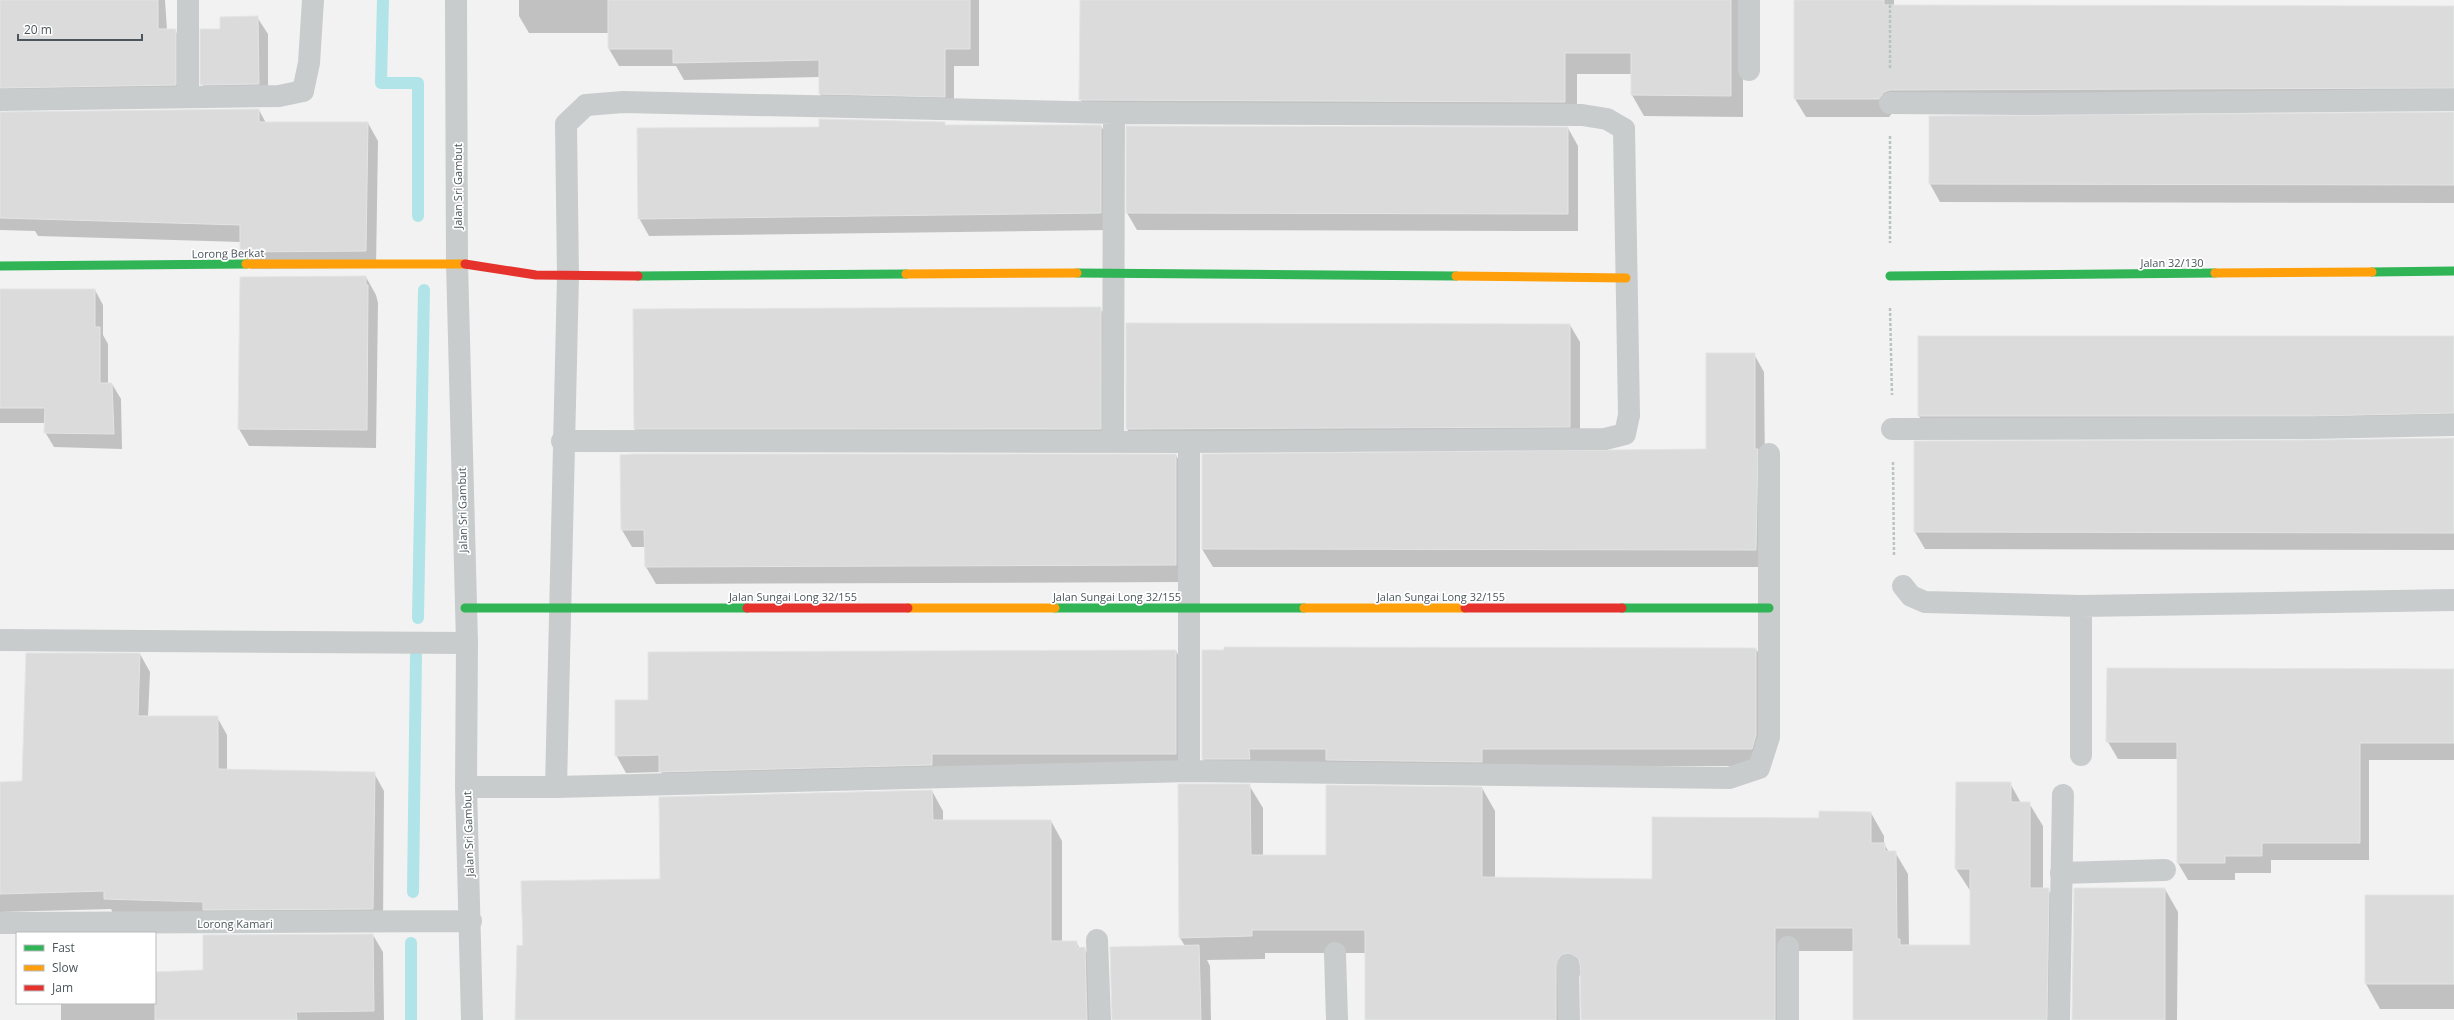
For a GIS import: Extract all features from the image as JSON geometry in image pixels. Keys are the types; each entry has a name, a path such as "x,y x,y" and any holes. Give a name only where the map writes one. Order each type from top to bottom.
{"street":[{"path":"188,0 188,97"},
{"path":"0,100 279,96 303,91 309,63 313,0"},
{"name":"Jalan Sri Gambut","path":"456,0 457,263 467,643 466,787 471,921 472,1020"},
{"path":"1749,0 1749,70"},
{"path":"1890,102 2022,104 2454,100"},
{"path":"556,787 562,441 568,276 566,124 586,105 623,102 1114,113 1582,115 1607,119 1624,129 1629,415 1625,434 1604,439 1189,442 562,441"},
{"path":"1113,441 1114,113"},
{"name":"Lorong Berkat","path":"0,266 457,263 536,275 568,276 1114,273 1626,278"},
{"name":"Jalan 32/130","path":"1890,276 2454,271"},
{"path":"1892,429 2312,428 2454,424"},
{"path":"1189,442 1189,772"},
{"path":"466,787 556,787 1189,772 1729,778 1759,768 1769,737 1769,454"},
{"path":"1903,586 1911,596 1925,602 2080,606 2454,600"},
{"path":"2080,606 2081,755"},
{"name":"Jalan Sungai Long 32/155","path":"465,608 1769,608"},
{"path":"0,640 467,643"},
{"path":"2058,1020 2063,795"},
{"path":"2061,873 2165,870"},
{"name":"Lorong Kamari","path":"0,923 471,921"},
{"path":"1097,940 1100,1020"},
{"path":"1788,947 1788,1020"},
{"path":"1335,953 1337,1020"},
{"path":"1568,965 1569,1020"}],"building":[{"path":"0,0 158,0 158,29 176,29 176,85 0,88"},
{"path":"608,0 970,0 970,49 945,49 945,97 819,94 819,60 673,63 673,49 608,49"},
{"path":"1080,0 1731,0 1731,96 1631,95 1631,53 1565,53 1565,102 1079,100"},
{"path":"1794,0 1884,0 1884,5 2454,6 2454,88 1890,90 1884,92 1879,99 1794,99"},
{"path":"258,16 259,84 200,85 200,29 220,29 220,17"},
{"path":"259,109 259,122 368,122 366,251 240,252 240,225 0,218 0,112"},
{"path":"2454,112 2454,185 1929,184 1929,116"},
{"path":"819,119 945,122 945,125 1101,125 1101,213 638,219 637,128 819,127"},
{"path":"1126,126 1568,127 1568,214 1126,213"},
{"path":"366,276 366,285 368,285 367,430 238,429 240,277"},
{"path":"0,289 95,289 95,327 100,327 100,383 112,383 114,434 44,433 45,408 0,408"},
{"path":"1101,307 1101,429 634,429 633,309"},
{"path":"1126,323 1570,324 1570,427 1126,429"},
{"path":"1918,336 2454,336 2454,413 2312,416 1918,416"},
{"path":"1706,353 1755,353 1755,449 1758,449 1756,550 1202,549 1202,454 1706,449"},
{"path":"2454,438 2454,533 1914,532 1914,441 2312,440"},
{"path":"1176,454 1176,565 645,567 644,530 621,530 620,455"},
{"path":"1224,647 1756,648 1756,735 1752,749 1482,749 1482,762 1326,760 1326,749 1249,749 1250,759 1202,759 1202,650 1224,650"},
{"path":"1176,650 1176,754 932,754 932,765 659,772 659,755 615,756 615,700 648,700 648,652"},
{"path":"26,653 140,653 138,716 218,716 218,769 375,772 373,909 203,910 203,902 104,899 104,891 0,894 0,782 22,781"},
{"path":"2107,668 2454,669 2454,743 2360,743 2360,843 2262,843 2262,856 2225,856 2225,863 2177,863 2177,742 2106,742"},
{"path":"1956,782 2011,782 2011,802 2030,802 2030,888 2049,888 2047,1020 1853,1020 1853,928 1775,928 1775,1020 1581,1020 1580,964 1578,958 1568,953 1561,955 1556,965 1556,1020 1365,1020 1365,930 1252,930 1252,936 1179,938 1178,784 1250,784 1251,855 1326,855 1326,785 1482,787 1482,877 1652,879 1652,817 1819,818 1819,811 1871,812 1871,843 1885,843 1885,851 1896,851 1897,939 1900,939 1900,945 1970,945 1970,869 1955,869"},
{"path":"932,790 933,820 1051,820 1051,941 1077,941 1077,948 1085,947 1087,1020 515,1020 517,945 523,946 521,881 660,879 659,797"},
{"path":"2074,888 2165,888 2165,1020 2072,1020"},
{"path":"2365,895 2454,895 2454,984 2365,984"},
{"path":"373,934 374,1011 296,1012 297,1020 155,1020 156,972 203,970 203,935"},
{"path":"1199,945 1201,1020 1112,1020 1110,947"}],"waterway":[{"path":"383,0 381,83 418,83 418,216"},
{"path":"418,618 424,290"},
{"path":"413,892 416,655"},
{"path":"411,943 411,1020"}],"traffic: fast":[{"path":"0,266 246,264"},
{"path":"2372,272 2454,271"},
{"path":"1077,273 1456,276"},
{"path":"1890,276 2215,273"},
{"path":"638,276 906,274"},
{"path":"465,608 747,608"},
{"path":"1055,608 1304,608"},
{"path":"1622,608 1769,608"}],"traffic: slow":[{"path":"246,264 465,264"},
{"path":"2215,273 2372,272"},
{"path":"906,274 1077,273"},
{"path":"1456,276 1626,278"},
{"path":"908,608 1055,608"},
{"path":"1304,608 1465,608"}],"traffic: jam":[{"path":"465,264 536,275 638,276"},
{"path":"747,608 908,608"},
{"path":"1465,608 1622,608"}]}
